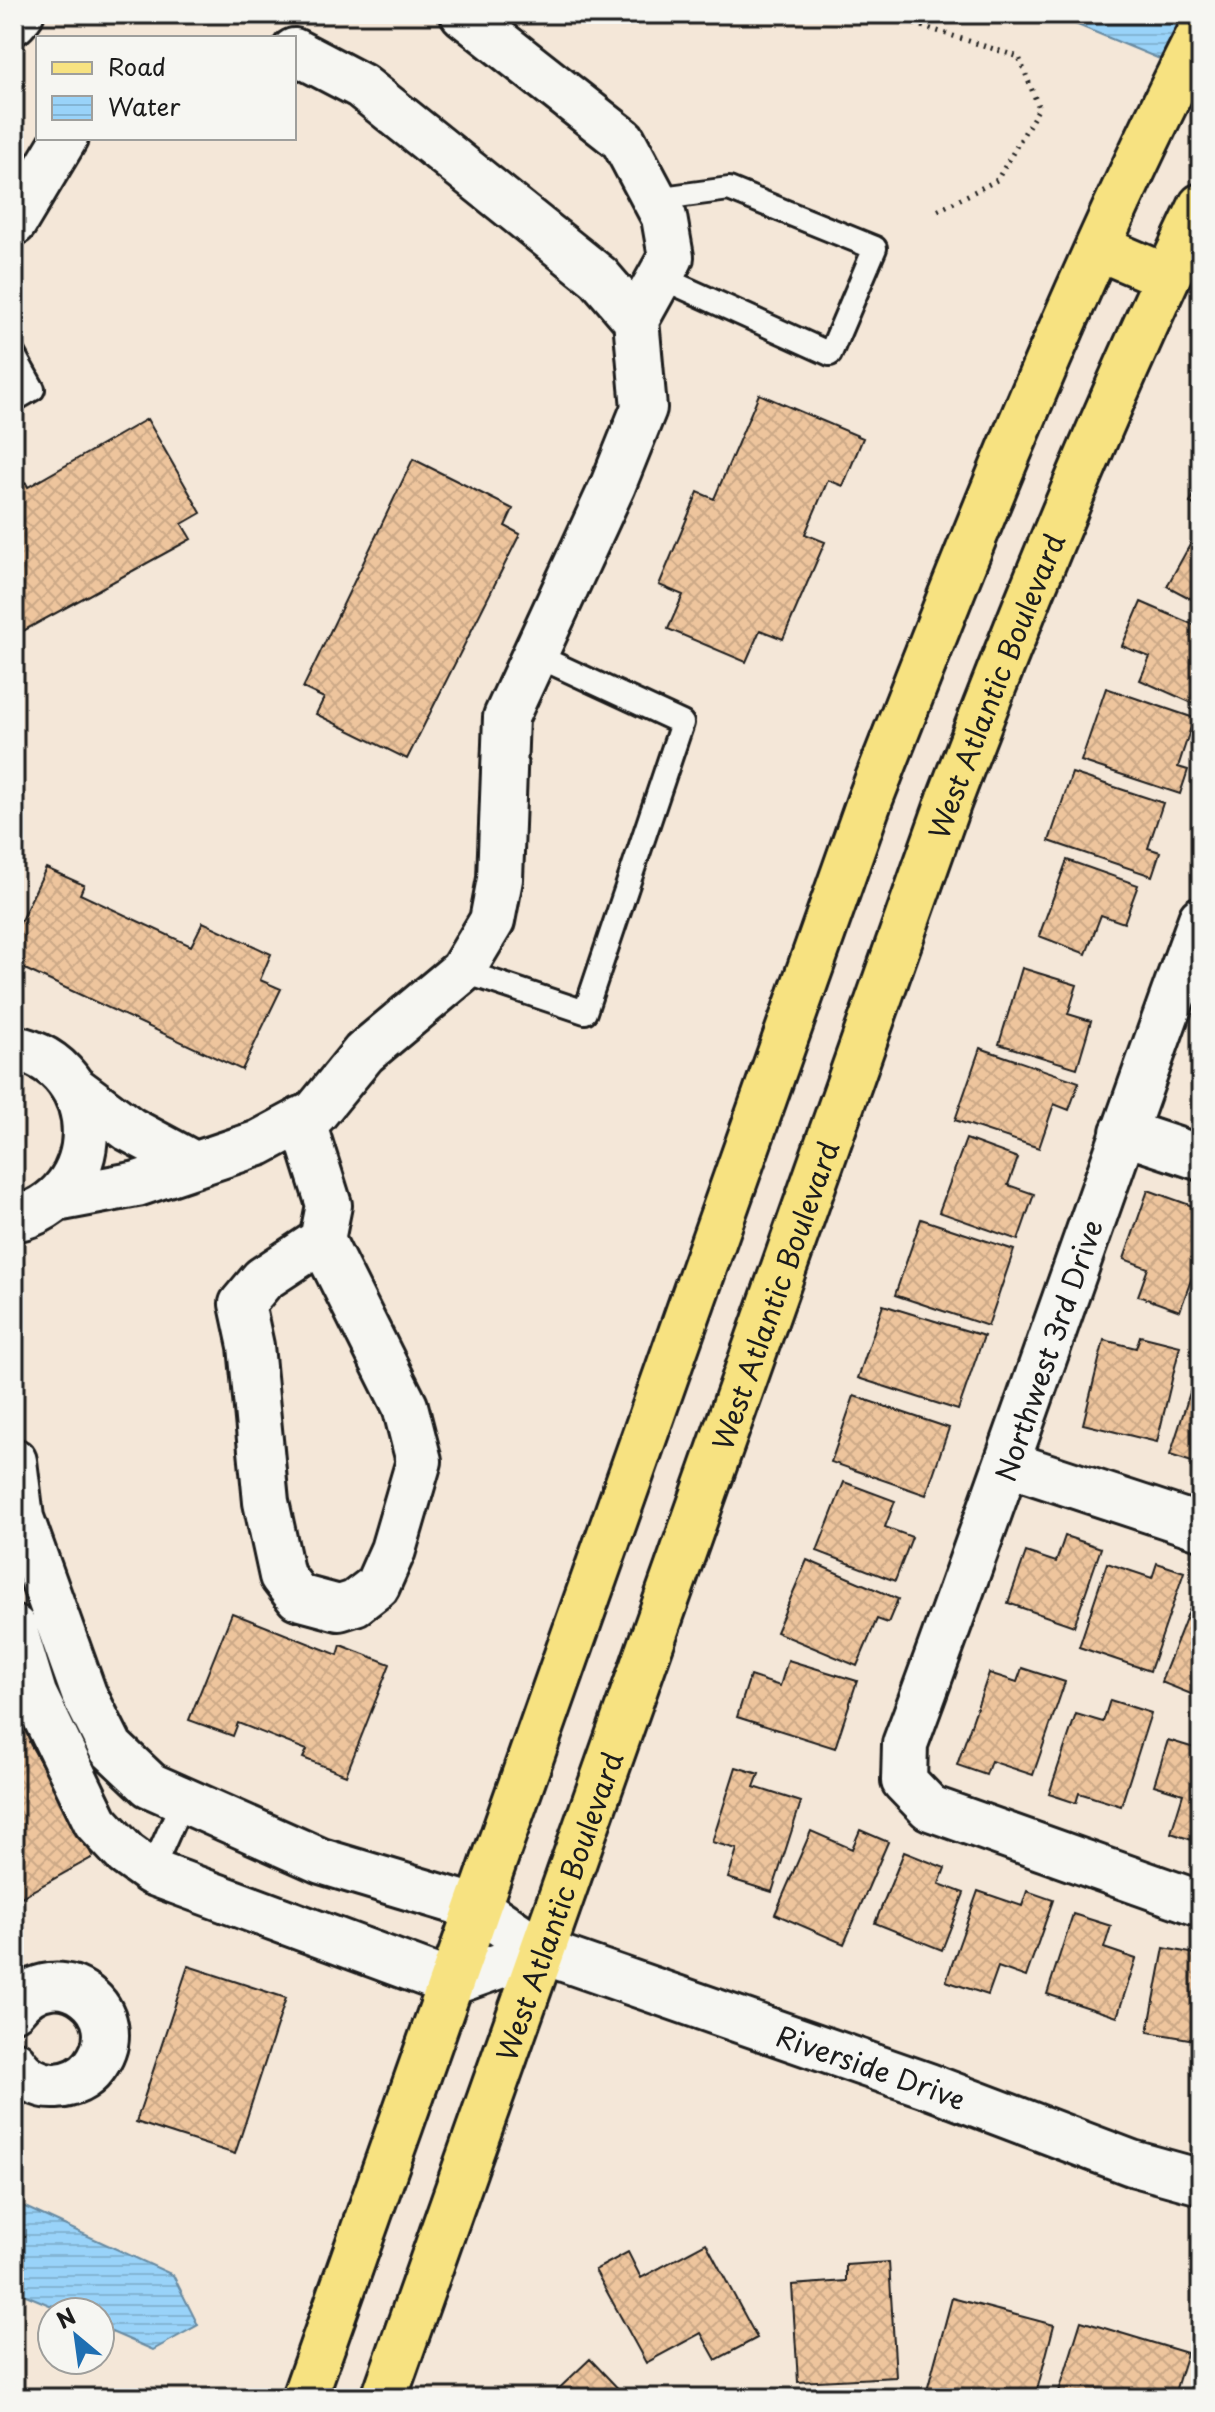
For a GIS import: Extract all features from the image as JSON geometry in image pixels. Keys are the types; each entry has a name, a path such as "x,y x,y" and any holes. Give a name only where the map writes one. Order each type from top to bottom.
{"main road":[{"path":"304,2398 869,802 964,559 1099,248 1171,89 1201,31"},
{"name":"West Atlantic Boulevard","path":"384,2398 949,801 1024,606 1201,206"},
{"path":"1099,248 1167,277"}],"street":[{"path":"14,22 21,14"},
{"path":"28,1222 259,1143 315,1113 364,1053 462,971 492,921 500,879 506,717 613,485 644,408 636,320 671,257 664,217 623,140 463,14"},
{"path":"296,52 361,86 599,277 636,320"},
{"path":"14,223 64,140"},
{"name":"Northwest 3rd Drive","path":"1201,919 1123,1132 1009,1464 905,1744 904,1781 930,1808 1201,1904"},
{"path":"14,1048 28,1051 54,1066 74,1088 129,1129 194,1164"},
{"path":"28,1222 76,1175 86,1146 85,1116 74,1088"},
{"path":"302,1119 329,1205 322,1240 405,1406 419,1461 393,1550 377,1586 355,1603 339,1608 298,1597 282,1576 266,1502 251,1346 242,1304 263,1279 322,1240"},
{"path":"1123,1132 1201,1158"},
{"path":"14,1461 21,1518 84,1694 111,1748 150,1785 321,1861 478,1908"},
{"path":"1009,1464 1201,1527"},
{"path":"14,1628 34,1694 96,1822 126,1854 151,1872 451,1983 541,1951"},
{"name":"Riverside Drive","path":"478,1908 541,1951 929,2086 1132,2163 1201,2182"},
{"path":"14,2008 22,1998 39,1988 58,1985 77,1990 93,2001 103,2019 106,2038 102,2057 89,2073 72,2083 53,2086 34,2082 14,2063"}],"lane":[{"path":"655,199 729,189 875,248 830,354 660,277"},
{"path":"14,355 33,389 14,400"},
{"path":"462,971 585,1012 682,723 535,655"},
{"path":"151,1872 183,1800"}],"path":[{"path":"884,14 1019,57 1039,108 997,180 935,212"}],"water":[{"path":"1051,14 1201,14 1201,76"},
{"path":"14,2202 173,2275 198,2325 153,2350 116,2334 116,2296 36,2296 36,2299 14,2290"}],"building":[{"path":"759,394 863,438 843,486 828,480 805,534 825,542 783,639 760,630 746,662 668,629 683,595 659,585 698,492 714,499"},
{"path":"147,419 201,513 182,524 191,539 14,636 14,491 26,483 28,487"},
{"path":"413,459 513,509 505,526 520,534 407,759 316,714 324,698 303,688"},
{"path":"1201,479 1201,509 1190,503"},
{"path":"1201,525 1201,604 1167,586"},
{"path":"1141,602 1201,628 1201,707 1140,680 1150,657 1122,646"},
{"path":"1106,688 1194,718 1178,767 1188,770 1180,794 1081,761"},
{"path":"1072,773 1163,803 1148,848 1160,852 1152,876 1049,841"},
{"path":"1067,860 1138,885 1124,923 1101,915 1086,954 1039,936"},
{"path":"46,868 84,885 80,894 191,946 203,922 271,954 260,980 281,989 242,1070 14,964 14,935"},
{"path":"1022,968 1077,985 1068,1014 1091,1021 1077,1068 999,1044"},
{"path":"980,1048 1079,1082 1069,1110 1054,1104 1039,1148 955,1120"},
{"path":"966,1139 1018,1158 1008,1185 1034,1194 1018,1240 939,1212"},
{"path":"1148,1190 1201,1209 1201,1252 1180,1311 1138,1296 1148,1268 1124,1259"},
{"path":"921,1219 1014,1250 988,1326 895,1295"},
{"path":"883,1305 984,1336 958,1410 858,1378"},
{"path":"1140,1336 1180,1346 1157,1442 1083,1424 1104,1340 1136,1348"},
{"path":"1201,1361 1201,1465 1170,1455"},
{"path":"854,1396 949,1428 926,1495 831,1462"},
{"path":"844,1482 895,1501 885,1527 912,1537 895,1581 817,1551"},
{"path":"1065,1536 1101,1548 1074,1626 1008,1603 1026,1552 1056,1562"},
{"path":"807,1560 898,1599 888,1623 877,1619 857,1666 776,1632"},
{"path":"1107,1563 1152,1578 1157,1563 1184,1572 1150,1671 1079,1647"},
{"path":"1197,1590 1201,1591 1201,1698 1161,1682"},
{"path":"232,1613 338,1655 341,1645 390,1664 346,1775 303,1758 307,1750 238,1723 233,1736 189,1720"},
{"path":"788,1660 857,1681 835,1748 737,1717 750,1676 780,1686"},
{"path":"1022,1668 1065,1682 1033,1775 991,1761 986,1775 957,1765 989,1673 1017,1682"},
{"path":"14,1698 36,1738 29,1742 93,1857 14,1901"},
{"path":"1110,1700 1151,1713 1121,1806 1079,1793 1076,1803 1049,1794 1076,1714 1103,1722"},
{"path":"1168,1740 1201,1750 1201,1843 1171,1833 1183,1794 1154,1785"},
{"path":"736,1767 759,1774 754,1787 801,1802 772,1892 728,1878 737,1849 712,1842"},
{"path":"860,1830 888,1842 844,1944 775,1914 811,1831 852,1849"},
{"path":"904,1852 945,1868 939,1884 964,1893 942,1950 875,1923"},
{"path":"978,1891 1022,1906 1027,1891 1053,1900 1026,1977 998,1967 988,1995 946,1981"},
{"path":"1073,1914 1111,1926 1104,1948 1136,1959 1117,2017 1047,1994"},
{"path":"1164,1948 1201,1955 1197,1984 1201,1985 1201,2041 1148,2032"},
{"path":"188,1966 286,1998 235,2154 136,2122"},
{"path":"706,2243 757,2338 716,2360 701,2333 646,2363 595,2270 628,2252 641,2278"},
{"path":"889,2262 896,2377 798,2382 792,2285 846,2281 846,2265"},
{"path":"952,2298 1054,2325 1035,2398 992,2398 967,2391 966,2398 925,2398"},
{"path":"1081,2321 1187,2353 1173,2398 1057,2398"},
{"path":"590,2359 627,2398 549,2398"}]}
